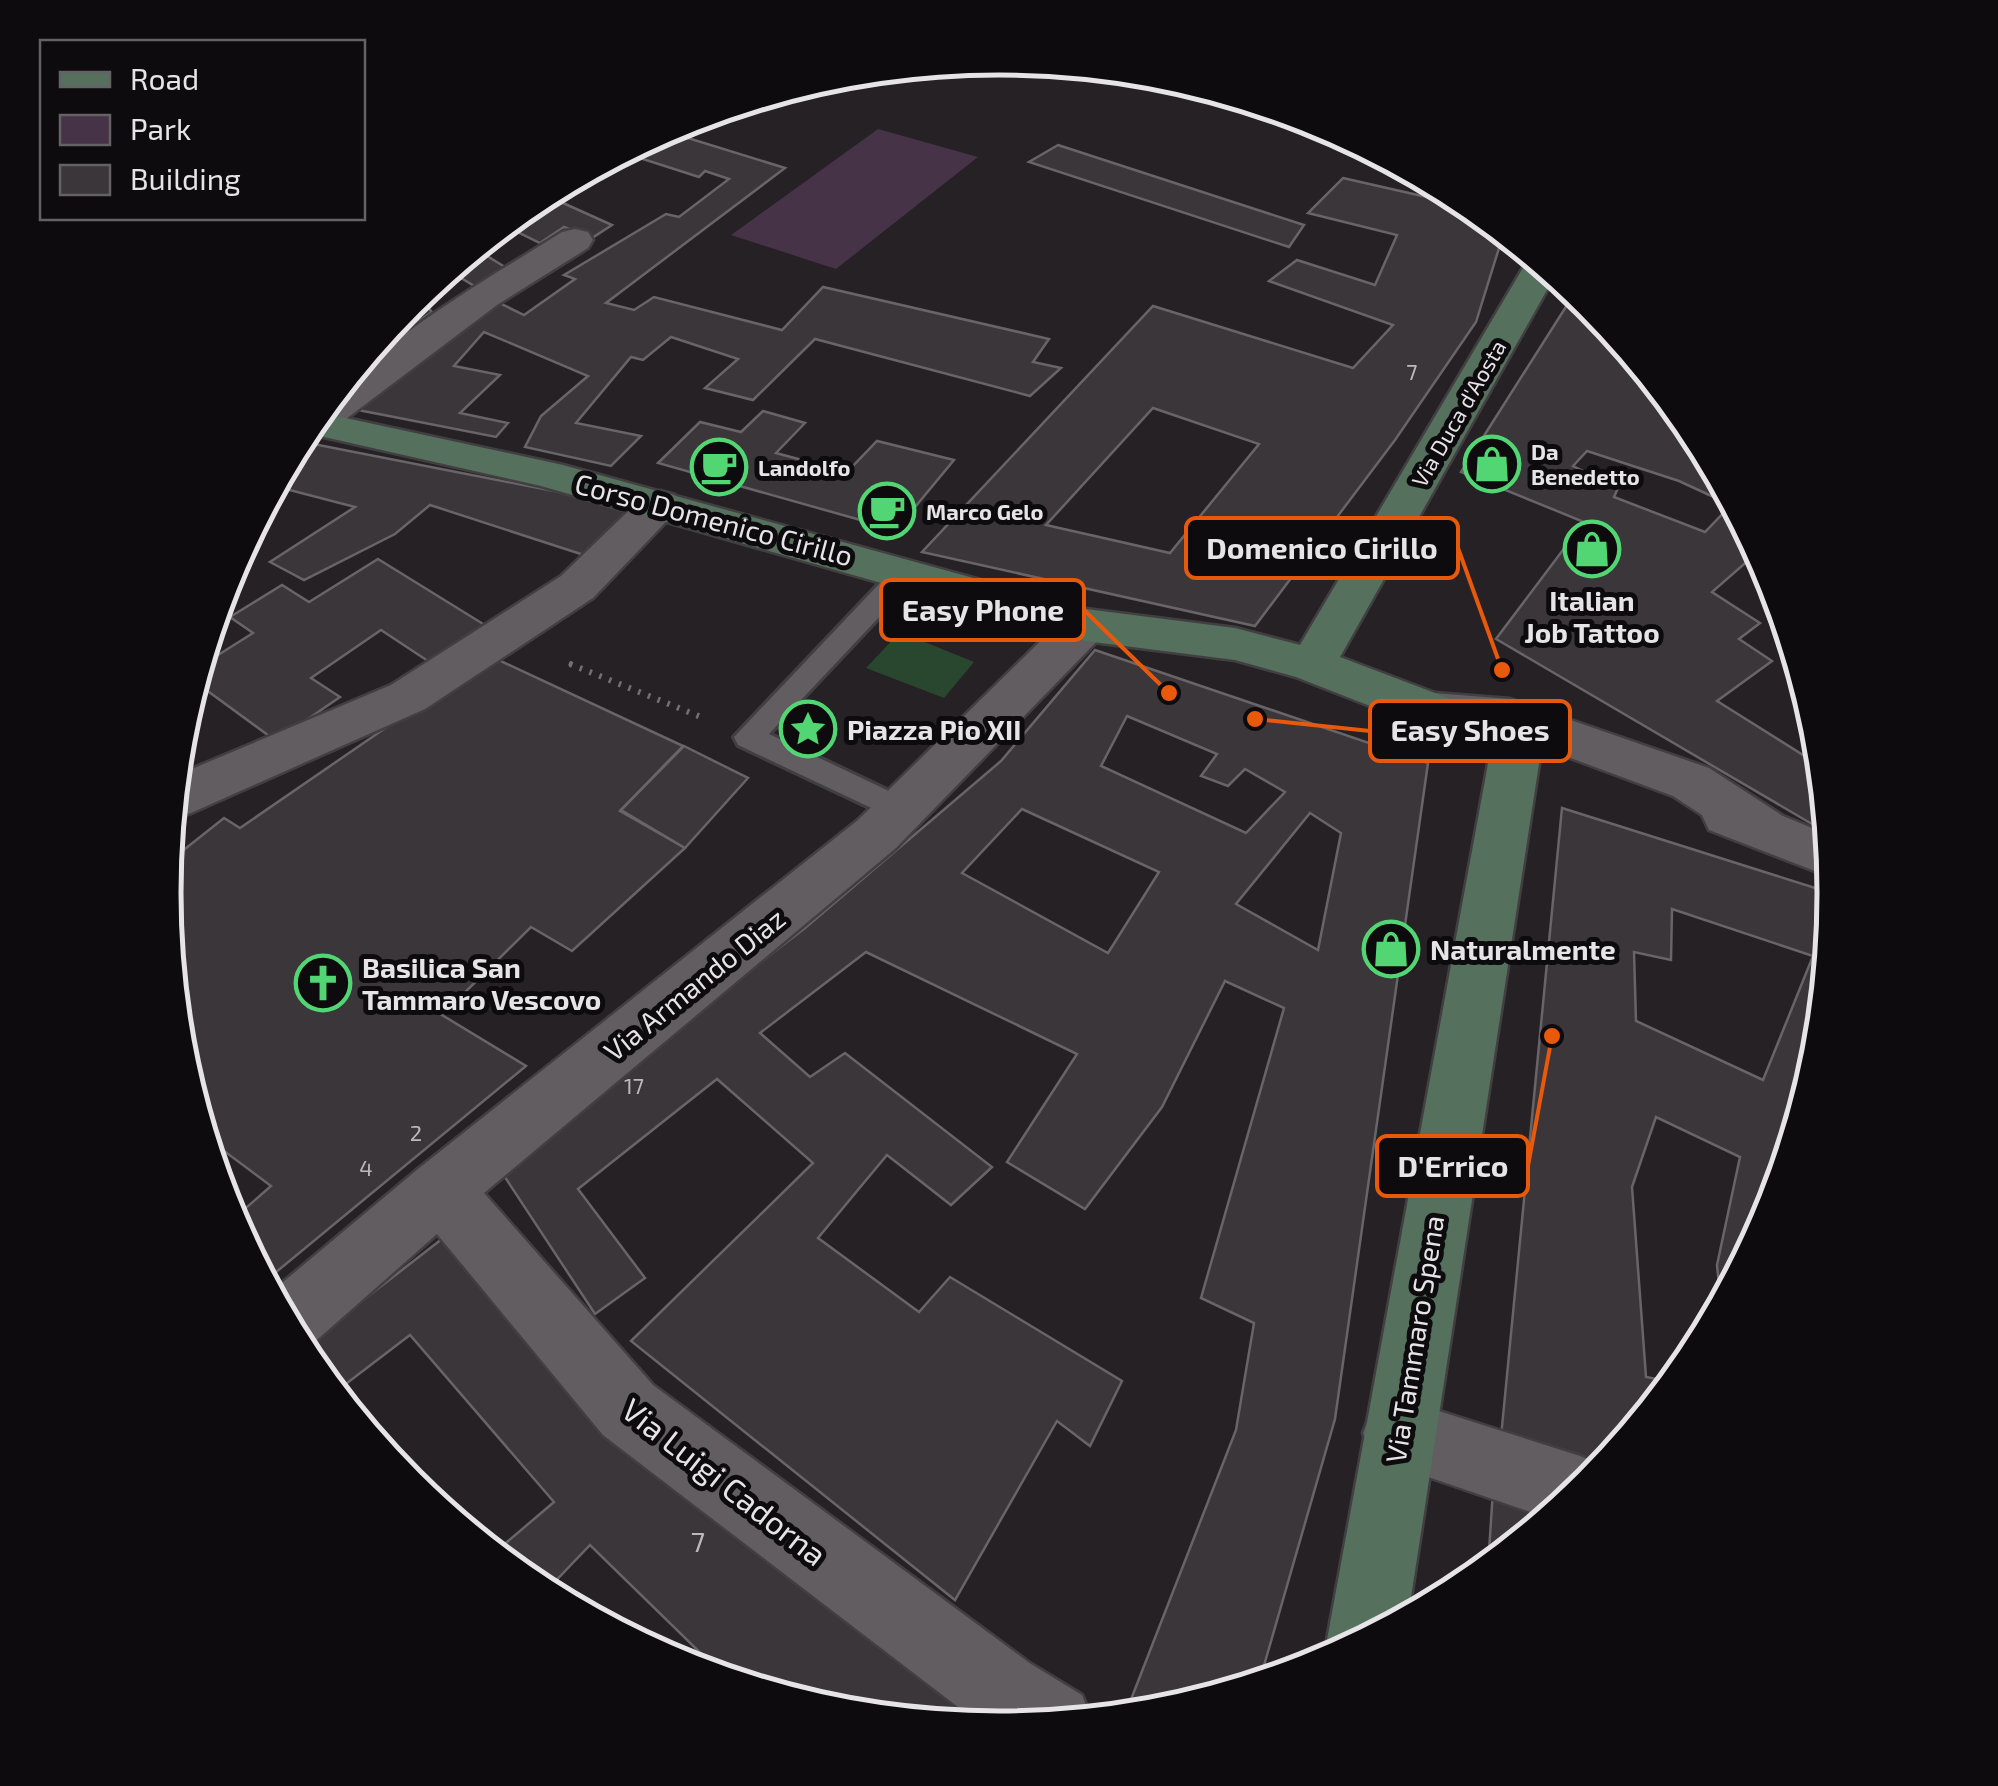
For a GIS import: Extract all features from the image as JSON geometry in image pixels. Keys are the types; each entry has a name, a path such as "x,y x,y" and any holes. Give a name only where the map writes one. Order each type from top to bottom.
{"street":[{"path":"364,379 457,300 575,240"},
{"name":"Via Duca d'Aosta","path":"1312,664 1536,276"},
{"name":"Corso Domenico Cirillo","path":"328,426 548,474 1084,625 1235,644 1312,664 1517,744"},
{"path":"187,793 408,697 577,587 660,505"},
{"name":"Via Armando Diaz","path":"298,1313 877,834 1084,625"},
{"path":"1434,711 1510,717 1692,782 1762,827"},
{"path":"1517,744 1762,827 1815,851"},
{"name":"Via Tammaro Spena","path":"1369,1623 1517,744"},
{"name":"Via Luigi Cadorna","path":"442,1190 628,1410 988,1680 1034,1710"},
{"path":"1398,1434 1561,1486"}],"lane":[{"path":"901,810 749,737 906,572"}],"path":[{"path":"558,658 749,737"}],"green space":[{"path":"878,129 978,157 836,269 731,235"}],"shaded area":[{"path":"900,632 974,662 944,698 866,668"}],"building":[{"path":"685,137 785,168 606,303 634,310 654,297 782,330 823,287 1049,339 1033,362 1061,368 1030,396 815,339 753,400 705,388 738,359 671,337 643,360 631,357 576,423 641,436 611,466 525,447 541,416 588,376 484,332 454,366 500,375 460,413 508,423 496,437 353,409 491,299 524,315 575,279 564,275 666,214 679,217 729,179 705,171 699,177 639,158"},
{"path":"1058,145 1304,225 1289,247 1029,162"},
{"path":"1343,178 1428,197 1453,213 1500,246 1476,322 1395,440 1255,626 922,552 1153,306 1353,368 1393,325 1269,281 1297,260 1375,285 1397,235 1308,213","holes":["1153,408 1259,444 1170,553 1046,525"]},
{"path":"562,202 612,225 592,238 564,227 540,243 518,232"},
{"path":"487,256 505,267 476,287 460,278"},
{"path":"1567,305 1648,395 1714,497 1679,481 1587,451 1573,466 1618,488 1614,497 1705,532 1723,513 1747,562 1712,592 1760,623 1739,639 1772,661 1717,701 1805,756 1814,825 1496,639 1584,522 1461,472"},
{"path":"428,308 432,312 408,328"},
{"path":"763,411 805,423 776,453 847,472 877,441 954,460 896,530 658,463 700,422 741,432"},
{"path":"316,444 559,492 634,514 587,556 430,505 395,534 304,580 270,562 355,507 288,490"},
{"path":"378,559 488,627 434,665 381,630 311,678 340,697 276,741 207,690 209,681 216,656 253,633 230,617 282,585 309,602"},
{"path":"1095,650 1428,763 1335,1419 1263,1667 1131,1700 1236,1430 1254,1323 1201,1298 1284,1008 1225,981 1162,1107 1085,1209 1007,1162 1077,1054 866,952 760,1033 810,1077 845,1053 992,1167 951,1205 887,1155 818,1238 919,1312 950,1277 1122,1381 1090,1446 1057,1421 955,1600 631,1341 813,1163 717,1079 578,1189 645,1278 595,1314 497,1165 805,928 1001,761","holes":["1127,716 1217,754 1201,776 1228,786 1245,769 1285,792 1246,833 1101,766","1022,809 1159,872 1108,953 962,873","1310,813 1341,833 1318,950 1236,904"]},
{"name":"Basilica San Tammaro Vescovo","path":"490,656 683,746 620,811 685,848 572,951 531,927 442,1015 526,1066 275,1273 244,1209 271,1186 222,1149 197,1053 183,946 183,851 224,818 240,828"},
{"path":"684,746 748,778 685,848 621,810"},
{"path":"1562,808 1817,889 1817,893 1815,946 1810,1000 1789,1105 1755,1206 1719,1281 1717,1265 1740,1157 1656,1117 1632,1187 1646,1377 1656,1379 1584,1463 1501,1437","holes":["1672,909 1813,956 1763,1080 1636,1021 1634,952 1671,960"]},
{"path":"451,1232 890,1654 977,1710 892,1704 839,1695 703,1655 590,1545 556,1580 504,1544 554,1502 410,1335 345,1384 314,1338"},
{"path":"1493,1490 1541,1506 1497,1542 1489,1547"}],"place":[{"name":"Da Benedetto","path":"1492,464"},
{"name":"Landolfo","path":"719,467"},
{"name":"Marco Gelo","path":"887,511"},
{"name":"Italian Job Tattoo","path":"1592,549"},
{"name":"Domenico Cirillo","path":"1502,670"},
{"name":"Easy Phone","path":"1169,693"},
{"name":"Easy Shoes","path":"1255,719"},
{"name":"Piazza Pio XII","path":"808,729"},
{"name":"Naturalmente","path":"1391,949"},
{"name":"Basilica San Tammaro Vescovo","path":"323,983"},
{"name":"D'Errico","path":"1552,1036"}]}
